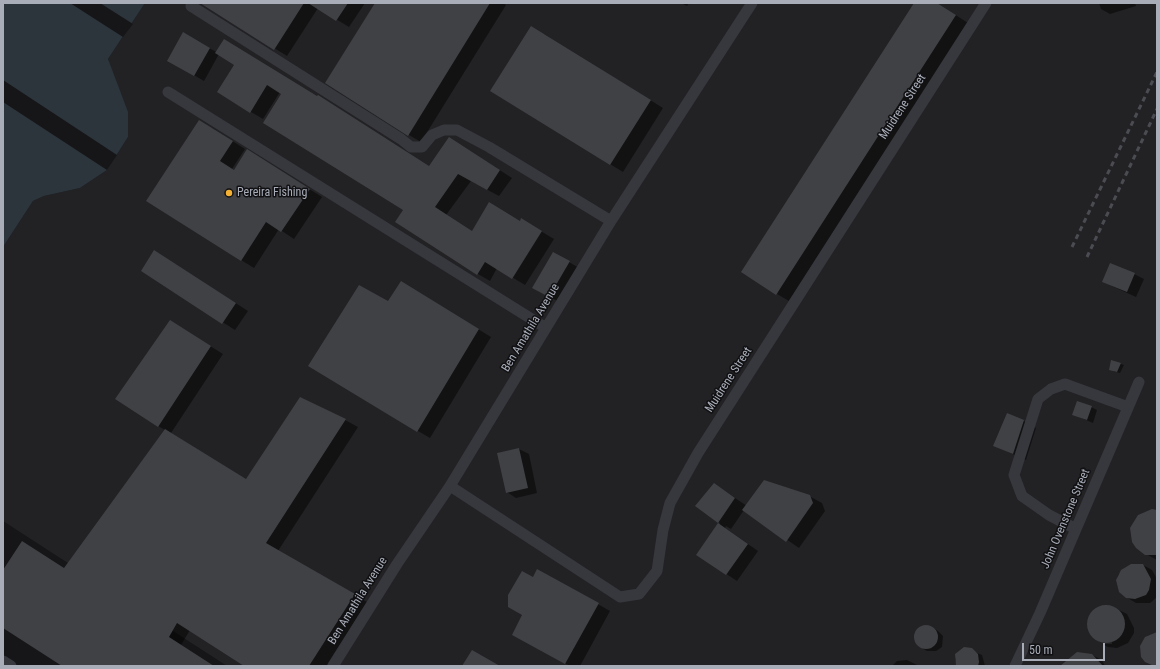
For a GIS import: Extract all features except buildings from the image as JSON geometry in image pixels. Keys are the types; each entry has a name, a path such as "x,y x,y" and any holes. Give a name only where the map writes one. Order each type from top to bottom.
{"street":[{"name":"Ben Amathila Avenue","path":"333,666 397,564 450,486 611,221 752,3"},
{"name":"Muidrene Street","path":"450,486 620,597 639,594 657,571 663,530 670,503 698,453 986,3"},
{"path":"190,6 401,139 411,147 422,147 432,135 444,130 456,130 489,147 611,221"},
{"path":"168,92 546,328"},
{"name":"John Ovenstone Street","path":"1015,666 1040,612 1139,382"},
{"path":"1076,529 1049,515 1022,496 1014,475 1038,399 1051,389 1065,384 1128,407"},
{"path":"3,661 11,666"}],"shaded area":[{"path":"3,3 145,3 108,59 128,112 128,137 107,170 80,188 44,196 33,201 3,247"},
{"path":"145,3 1157,3 1157,666 227,666 3,521 3,247 33,201 44,196 80,188 107,170 128,137 108,59"}],"pier":[{"path":"70,3 100,3 133,24 123,37"},
{"path":"3,80 117,155 107,170 3,102"}],"railway":[{"path":"1072,247 1157,72"},
{"path":"1087,257 1157,109"}],"place":[{"name":"Pereira Fishing","path":"229,193"}]}
